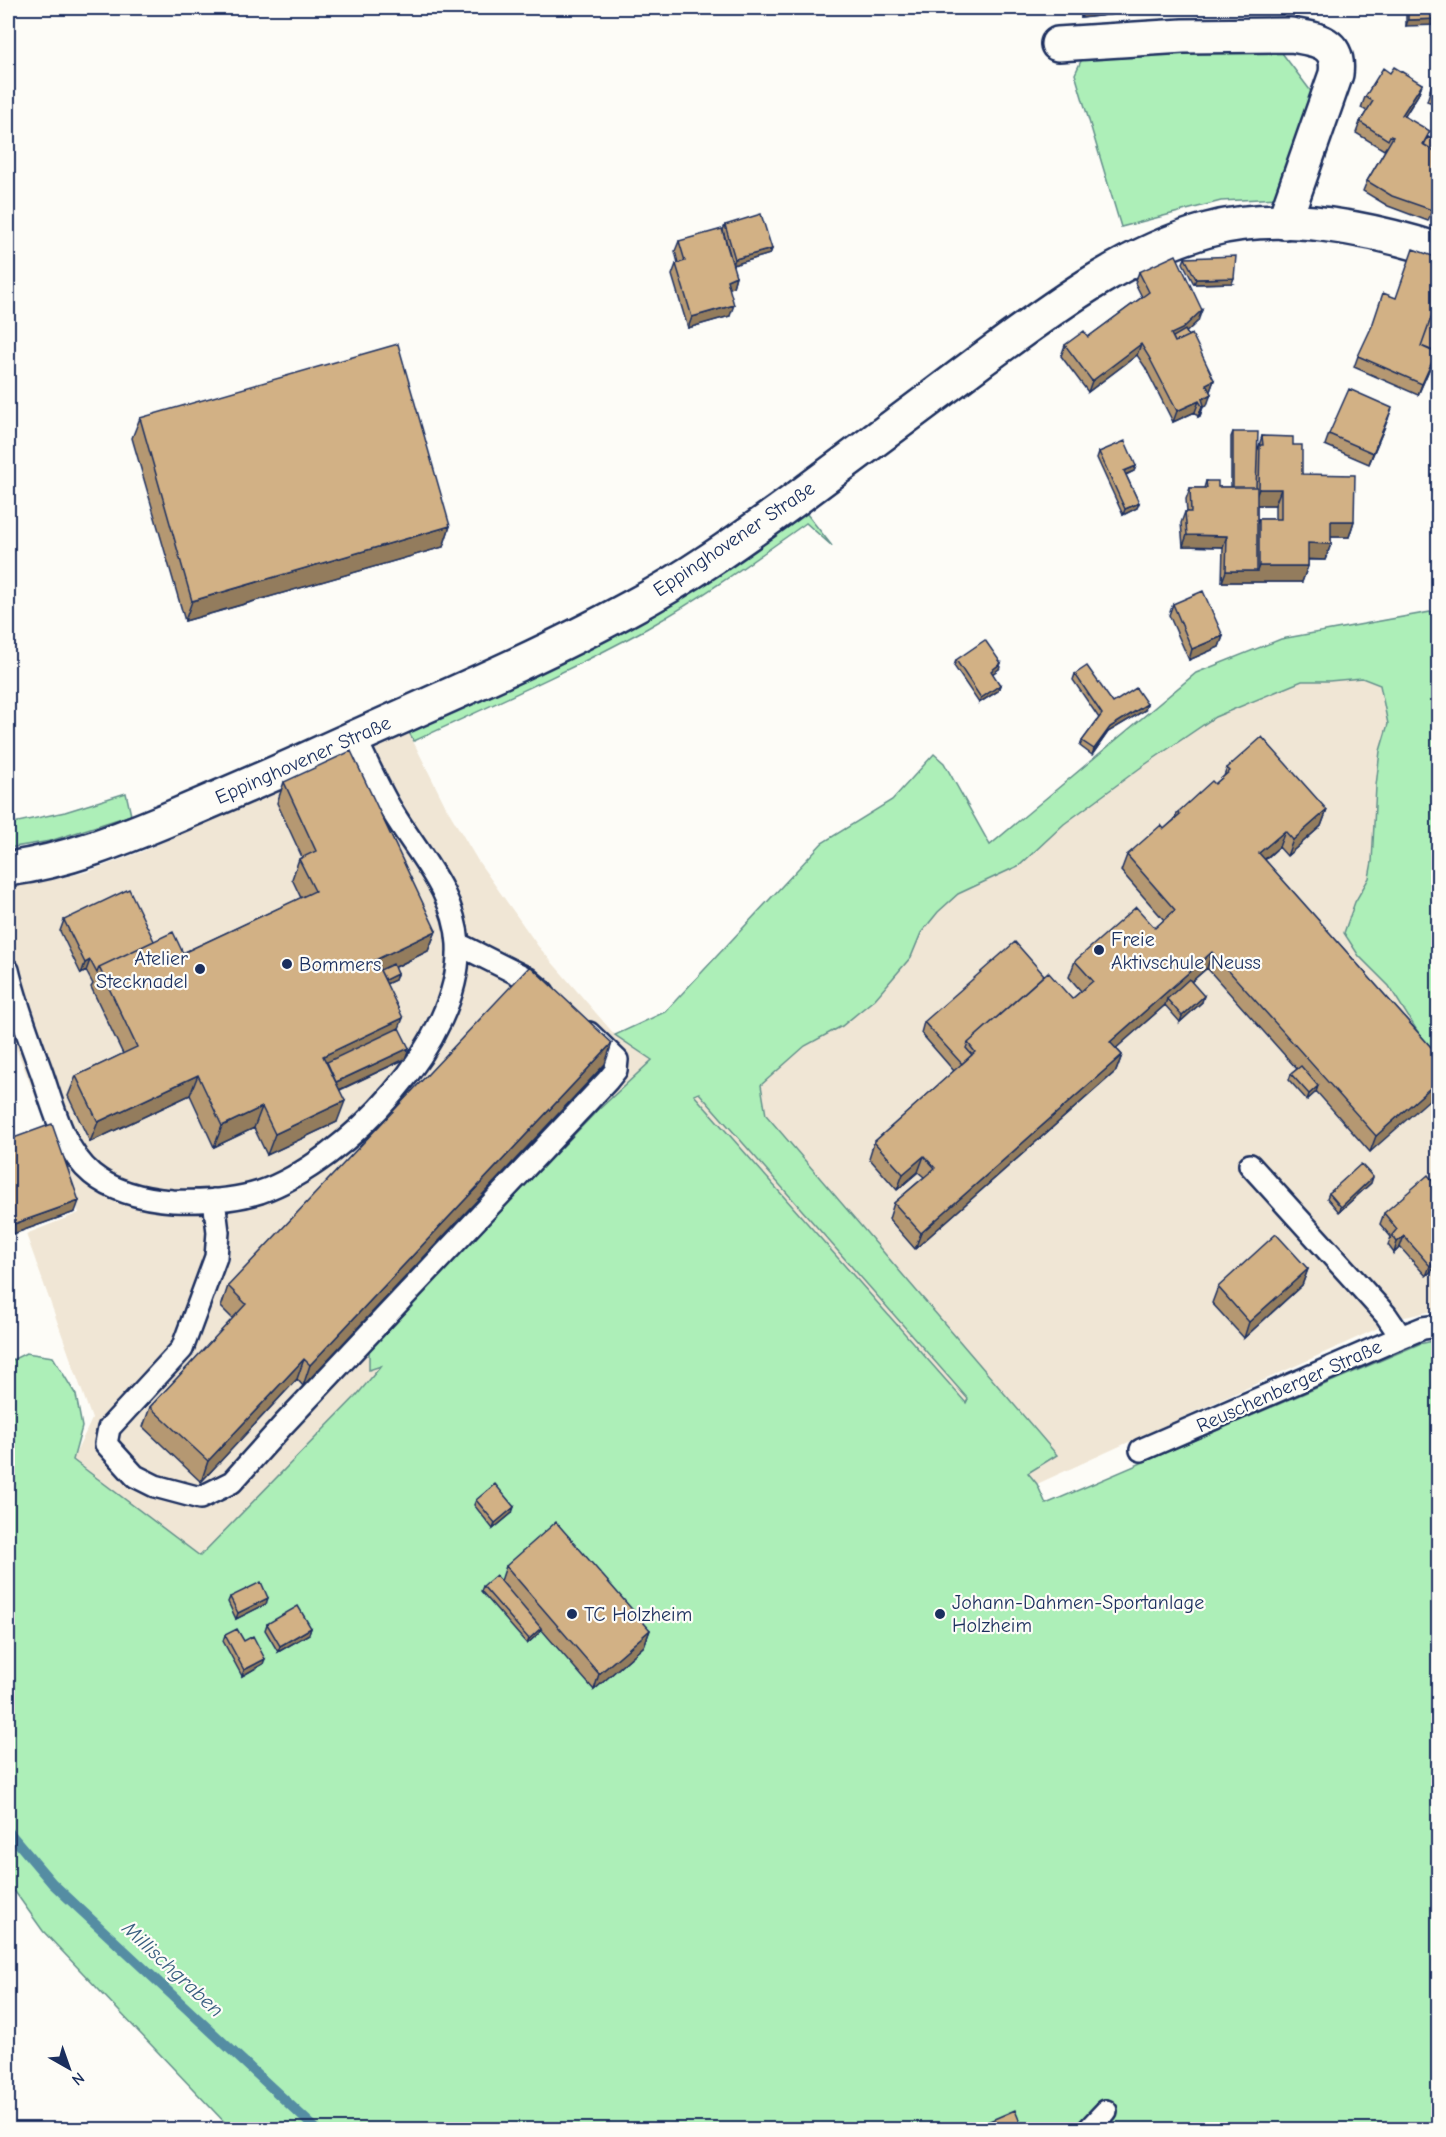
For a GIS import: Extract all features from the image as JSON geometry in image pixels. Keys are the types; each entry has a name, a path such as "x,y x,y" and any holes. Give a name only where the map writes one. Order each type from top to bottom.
{"main road":[{"path":"1058,44 1183,36 1291,35 1308,38 1328,46 1334,52 1338,62 1336,74 1284,222"},
{"name":"Eppinghovener Straße","path":"8,869 67,858 120,840 242,789 552,648 633,607 698,568 792,502 1061,301 1117,268 1182,239 1208,230 1237,224 1284,222 1351,228 1438,250"}],"lane":[{"path":"8,970 56,1115 72,1151 90,1173 120,1190 146,1198 214,1200 237,1198 259,1192 302,1173 370,1117 409,1071 438,1025 455,982 458,944 449,905 439,884 391,810 355,737"},
{"path":"458,944 528,979 561,1008"},
{"path":"214,1200 218,1232 216,1257 183,1349 109,1428 106,1444 135,1476 155,1486 200,1498 232,1482 616,1070 617,1060 577,1022"},
{"path":"1250,1165 1386,1315 1401,1337"},
{"name":"Reuschenberger Straße","path":"1141,1450 1401,1337 1423,1328 1438,1326"},
{"path":"1088,2130 1106,2111"}],"shaded area":[{"name":"Freie Aktivschule Neuss","path":"1436,611 1438,638 1438,1310 1400,1318 1037,1484 696,1097 657,1056 990,845 1196,673 1281,639"},
{"path":"408,731 446,807 478,861 538,946 615,1035 652,1060 357,1395 200,1557 73,1459 92,1419 26,1234 79,1213 56,1148 8,1028 8,885 33,884 87,872 141,852"}],"green space":[{"path":"1276,45 1316,98 1281,198 1221,201 1121,227 1075,74 1081,61 1088,54"},
{"path":"803,509 832,546 806,523 708,592 618,644 414,741 408,731"},
{"path":"1436,611 1438,638 1438,1064 1389,986 1359,956 1344,933 1355,902 1369,878 1380,751 1388,724 1380,685 1362,678 1302,681 1215,717 1064,824 1020,865 958,894 938,912 921,933 911,957 875,999 842,1026 805,1046 761,1085 766,1115 1057,1455 1028,1473 1037,1484 1046,1504 1419,1344 1438,1340 1438,2129 231,2129 43,1931 8,1882 8,1362 26,1353 53,1357 76,1395 82,1427 73,1460 200,1556 357,1395 381,1366 369,1370 369,1348 594,1114 652,1060 615,1035 665,1012 822,843 892,800 934,754 944,763 990,845 1196,673 1281,639","holes":["699,1093 968,1399 966,1403 694,1095"]},
{"path":"126,793 131,815 50,841 8,848 8,824 65,812"}],"building":[{"path":"1408,8 1438,8 1438,19 1408,20"},
{"path":"1438,66 1438,93 1430,90"},
{"path":"1394,67 1422,84 1402,115 1430,131 1423,144 1438,153 1438,190 1432,210 1392,196 1367,181 1393,137 1390,136 1388,140 1360,122 1373,101 1365,97 1383,68 1390,73"},
{"path":"1428,137 1438,142 1438,153 1424,145"},
{"path":"761,214 772,249 735,259 725,225"},
{"path":"722,229 736,276 727,280 734,305 692,317 676,264 685,261 679,241"},
{"path":"1413,249 1438,258 1438,298 1421,346 1436,353 1422,384 1358,356 1372,326 1383,293 1396,298"},
{"path":"1176,255 1202,310 1182,329 1171,334 1175,342 1192,334 1214,380 1206,384 1211,394 1202,399 1204,405 1202,406 1199,401 1177,411 1141,344 1092,381 1065,345 1084,331 1088,337 1149,292 1139,272"},
{"path":"1236,256 1234,278 1196,279 1185,258"},
{"path":"1438,299 1438,346 1436,352 1421,346"},
{"path":"1185,330 1188,336 1175,342 1173,337"},
{"path":"398,344 450,526 192,601 140,418"},
{"path":"1349,389 1392,408 1373,453 1329,434"},
{"path":"1233,432 1258,432 1256,487 1233,487"},
{"path":"1262,436 1293,437 1293,445 1302,445 1302,474 1355,475 1354,521 1331,521 1331,544 1308,543 1308,566 1259,566 1259,519 1281,519 1281,489 1259,489"},
{"path":"1125,441 1136,466 1124,471 1139,503 1125,509 1099,452"},
{"path":"1206,481 1218,481 1218,487 1257,487 1257,571 1226,571 1227,536 1187,535 1185,512 1191,512 1190,488 1207,488"},
{"path":"1203,591 1223,636 1192,649 1173,604"},
{"path":"985,640 1001,663 991,671 1000,685 981,698 956,660"},
{"path":"1087,666 1113,703 1136,688 1147,704 1110,727 1094,749 1082,741 1102,714 1075,674"},
{"path":"1262,737 1327,810 1293,840 1285,831 1259,853 1438,1055 1438,1081 1376,1136 1212,952 1110,1042 1122,1055 921,1233 894,1203 935,1168 924,1156 903,1174 874,1142 975,1052 968,1043 1048,972 1072,999 1093,981 1075,961 1136,907 1155,928 1175,910 1127,855 1161,825 1164,829 1180,815 1178,812 1212,781 1215,784 1230,771 1227,768"},
{"path":"351,751 436,931 375,960 403,1018 323,1056 345,1101 275,1134 262,1107 222,1126 198,1075 98,1122 76,1076 137,1047 99,967 173,932 183,953 315,891 299,859 316,851 284,782"},
{"path":"129,889 154,941 99,967 97,973 90,960 85,963 64,920"},
{"path":"1015,942 1044,975 968,1043 966,1048 972,1055 962,1064 924,1022"},
{"path":"393,964 397,974 385,980 380,970"},
{"path":"530,966 612,1043 310,1365 304,1359 208,1461 150,1407 246,1304 228,1286"},
{"path":"1189,979 1204,996 1182,1016 1167,999"},
{"path":"399,1028 409,1048 336,1082 327,1062"},
{"path":"1301,1066 1318,1086 1309,1094 1291,1074"},
{"path":"52,1124 79,1201 14,1224 8,1204 8,1140"},
{"path":"1361,1164 1373,1177 1341,1207 1329,1193"},
{"path":"1428,1175 1438,1187 1438,1258 1430,1266 1404,1236 1397,1242 1392,1235 1397,1229 1384,1213"},
{"path":"1276,1234 1308,1269 1249,1322 1218,1287"},
{"path":"495,1484 514,1507 495,1523 476,1500"},
{"name":"TC Holzheim","path":"556,1522 650,1630 599,1674 506,1566"},
{"path":"496,1575 541,1628 529,1639 483,1586"},
{"path":"261,1582 268,1598 238,1613 230,1597"},
{"path":"298,1606 311,1628 280,1646 267,1624"},
{"path":"237,1629 244,1641 253,1636 265,1659 244,1670 225,1635"},
{"path":"1015,2110 1023,2130 988,2130 985,2123"}],"waterway":[{"name":"Millischgraben","path":"8,1831 52,1883 317,2130"}],"place":[{"name":"Freie Aktivschule Neuss","path":"1099,950"},
{"name":"Bommers","path":"287,964"},
{"name":"Atelier Stecknadel","path":"200,969"},
{"name":"TC Holzheim","path":"572,1614"},
{"name":"Johann-Dahmen-Sportanlage Holzheim","path":"940,1614"}]}
